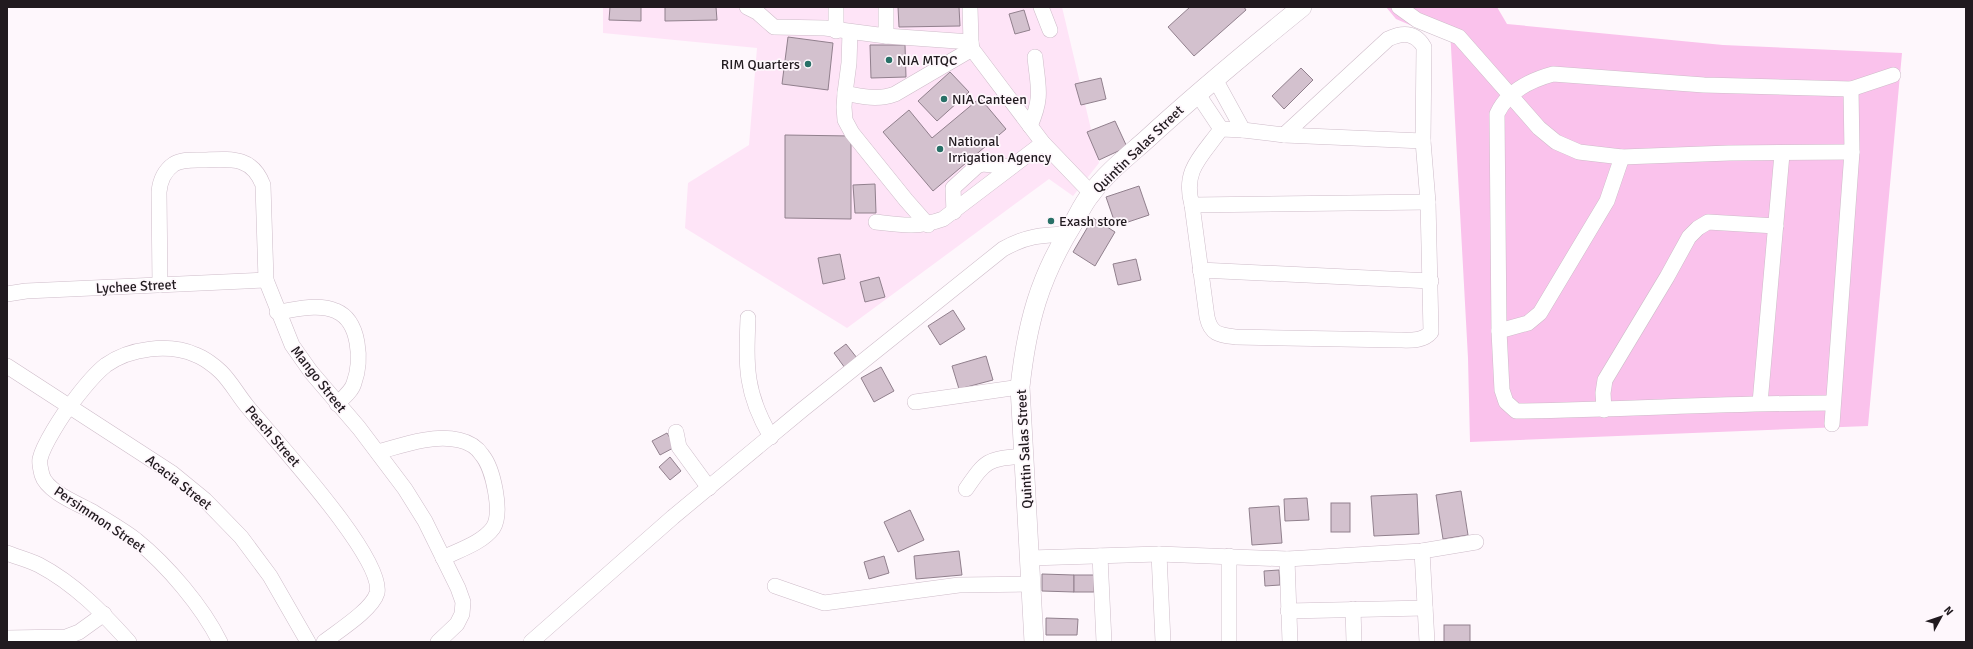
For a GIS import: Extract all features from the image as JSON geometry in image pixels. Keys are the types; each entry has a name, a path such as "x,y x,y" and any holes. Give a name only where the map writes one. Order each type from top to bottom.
{"main road":[{"name":"Quintin Salas Street","path":"1034,642 1020,388 1024,349 1031,315 1044,279 1067,234 1091,194 1121,163 1197,93 1302,7"}],"street":[{"path":"747,7 757,12 774,27 825,28 843,32 971,45"},
{"path":"836,7 849,63 844,107 845,120 852,133 906,200 928,224"},
{"path":"886,7 886,36"},
{"path":"970,7 971,45 1043,143 1091,194"},
{"path":"1041,7 1050,30"},
{"path":"1399,7 1417,20 1459,37 1539,128 1556,142 1579,152 1622,157 1729,153 1782,154 1852,152"},
{"path":"1221,129 1193,168 1189,180 1207,318 1211,330 1218,335 1236,337 1397,340 1422,339 1431,332 1431,281 1428,202 1423,141 1424,47 1420,40 1412,34 1404,34 1388,39 1284,135"},
{"path":"845,93 885,98 908,88 971,45"},
{"path":"1030,126 1038,107 1040,91 1035,57"},
{"path":"1832,403 1760,403 1604,410 1516,411 1506,402 1502,390 1499,331 1497,114 1502,103 1510,96 1536,79 1553,74 1704,85 1851,89 1893,75"},
{"path":"1215,79 1243,130"},
{"path":"1832,424 1832,403 1852,152 1851,89"},
{"path":"1197,93 1221,129"},
{"path":"1221,129 1284,135 1423,141"},
{"path":"876,222 902,225 928,224 943,218 954,212 1043,143"},
{"path":"1760,403 1782,154"},
{"path":"1499,331 1528,323 1540,313 1608,201 1622,157"},
{"name":"Mango Street","path":"160,285 158,192 160,180 174,164 182,160 231,159 241,161 259,174 263,185 266,280 277,312 292,345 311,372 378,452 409,496 425,521 463,602 462,614 457,624 438,642"},
{"path":"954,212 953,188 972,170 983,164 1012,166"},
{"path":"1192,205 1428,202"},
{"path":"1604,410 1603,394 1605,380 1667,277 1689,237 1698,228 1708,222 1776,226"},
{"path":"531,642 770,437 1004,249 1020,240 1034,236 1067,234"},
{"path":"1200,270 1431,281"},
{"name":"Lychee Street","path":"7,294 266,280"},
{"path":"277,312 317,307 336,311 349,320 357,344 358,367 354,384 337,404"},
{"path":"748,318 748,376 758,415 770,437"},
{"name":"Peach Street","path":"69,407 87,383 107,365 127,355 147,350 170,349 196,355 220,371 246,406 312,482 358,544 376,579 377,592 370,604 324,642"},
{"name":"Acacia Street","path":"7,366 172,472 205,500 241,537 270,576 308,642"},
{"path":"915,402 1020,388"},
{"name":"Persimmon Street","path":"69,407 50,437 40,459 43,478 58,493 92,511 136,540 190,596 215,632 220,642"},
{"path":"676,432 682,454 709,488"},
{"path":"378,452 413,443 438,439 459,440 472,445 482,454 489,465 497,506 497,518 489,533 443,558"},
{"path":"966,489 983,465 990,461 1023,456"},
{"path":"1030,558 1159,554 1287,559 1422,551 1476,542"},
{"path":"1422,551 1427,642"},
{"path":"7,553 38,564 68,583 104,614 129,642"},
{"path":"1159,554 1162,642"},
{"path":"1100,556 1104,642"},
{"path":"1229,556 1229,642"},
{"path":"1287,559 1290,642"},
{"path":"775,586 824,603 959,585 1031,584"},
{"path":"1288,611 1425,608"},
{"path":"1353,609 1354,642"},
{"path":"7,638 66,637 79,632 104,614"}],"shaded area":[{"path":"603,7 1062,7 1099,163 1073,196 1049,179 847,328 685,228 688,183 749,145 757,48 603,33"},
{"path":"1386,7 1497,7 1507,24 1723,45 1902,53 1868,426 1470,442 1468,358 1450,29 1424,31 1396,19"}],"building":[{"path":"610,7 641,7 641,21 609,20"},
{"path":"665,7 716,7 717,20 665,21"},
{"path":"898,7 959,7 960,26 899,27"},
{"path":"1190,7 1244,7 1246,10 1194,56 1168,27"},
{"path":"1024,10 1030,30 1015,34 1009,14"},
{"name":"RIM Quarters","path":"788,37 833,43 828,90 782,84"},
{"path":"870,45 905,45 906,77 871,78"},
{"path":"1301,68 1313,80 1284,109 1272,96"},
{"path":"950,72 969,92 937,121 918,101"},
{"path":"1101,78 1106,99 1081,105 1075,84"},
{"name":"National Irrigation Agency","path":"980,98 1006,129 933,191 883,132 909,110 932,138"},
{"path":"1115,121 1127,147 1099,160 1087,132"},
{"path":"785,135 851,136 851,219 785,218"},
{"path":"875,184 876,213 855,213 853,185"},
{"path":"1139,186 1149,215 1116,226 1106,197"},
{"path":"1093,218 1115,232 1095,266 1073,252"},
{"path":"840,254 845,279 823,284 818,258"},
{"path":"1136,259 1141,280 1118,285 1113,264"},
{"path":"879,277 885,297 865,302 860,282"},
{"path":"953,310 965,329 940,345 928,326"},
{"path":"846,344 857,358 845,368 834,353"},
{"path":"986,356 993,380 959,389 952,366"},
{"path":"881,367 894,391 874,402 861,378"},
{"path":"667,433 675,447 660,455 652,441"},
{"path":"670,457 681,471 670,480 659,467"},
{"path":"1461,491 1468,535 1443,539 1436,495"},
{"path":"1417,494 1419,534 1374,536 1371,496"},
{"path":"1307,498 1309,520 1285,521 1284,499"},
{"path":"1331,503 1350,503 1350,532 1331,532"},
{"path":"1279,506 1282,543 1252,545 1249,508"},
{"path":"910,510 924,540 898,552 884,522"},
{"path":"959,551 962,575 916,579 914,556"},
{"path":"884,556 889,573 869,579 864,562"},
{"path":"1279,570 1280,585 1265,586 1264,571"},
{"path":"1042,574 1074,575 1074,592 1042,591"},
{"path":"1074,575 1094,575 1094,592 1074,592"},
{"path":"1046,618 1078,619 1077,635 1046,635"},
{"path":"1444,625 1470,625 1470,642 1444,642"}],"place":[{"name":"NIA MTQC","path":"889,60"},
{"name":"RIM Quarters","path":"808,64"},
{"name":"NIA Canteen","path":"944,99"},
{"name":"National Irrigation Agency","path":"940,149"},
{"name":"Exash store","path":"1051,221"}]}
